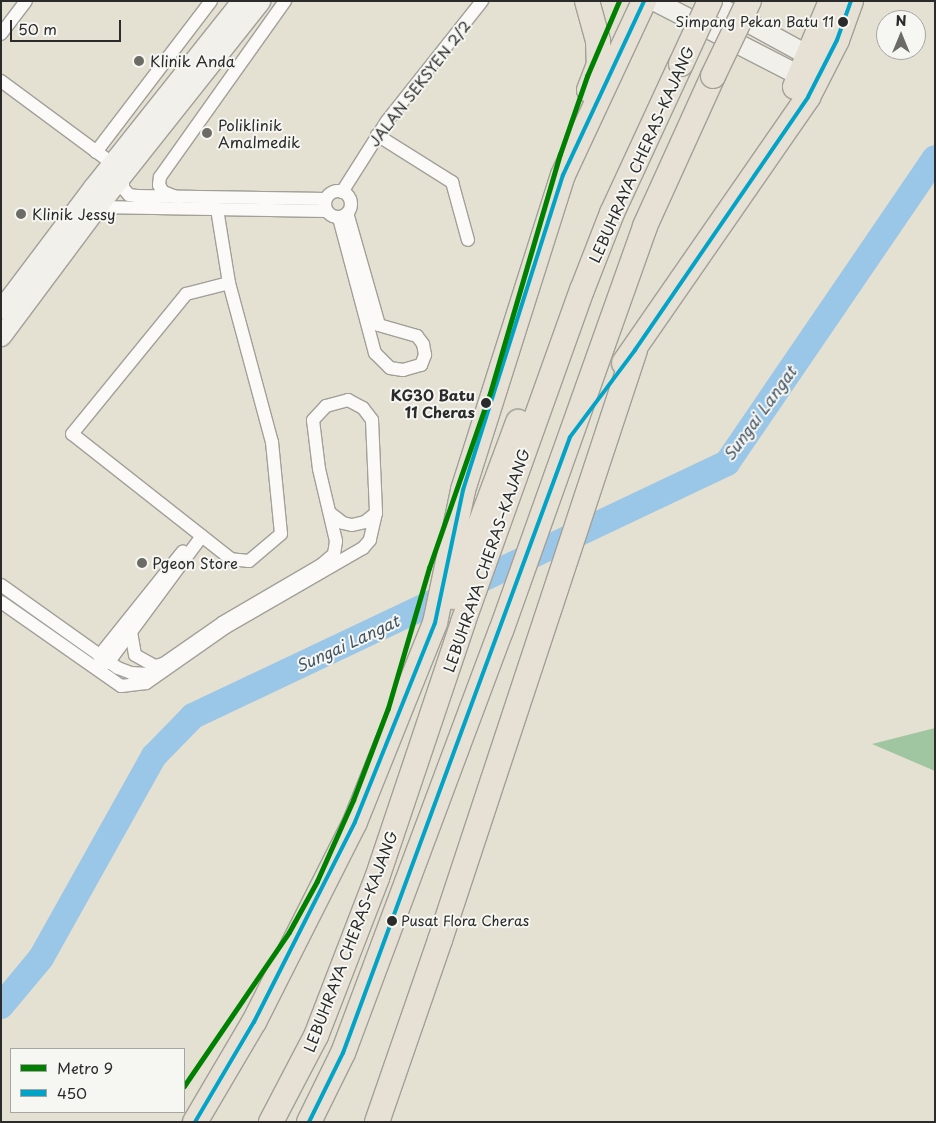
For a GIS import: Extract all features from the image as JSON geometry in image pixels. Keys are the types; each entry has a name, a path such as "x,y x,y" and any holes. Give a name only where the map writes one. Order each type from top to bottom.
{"highway":[{"path":"564,175 571,136 598,64 598,42 587,1"},
{"path":"436,633 463,490 564,175 644,1"},
{"name":"LEBUHRAYA CHERAS–KAJANG","path":"271,1122 320,1027 377,878 463,622 582,290 612,213 709,1"},
{"path":"309,1122 343,1053 501,631 644,226 713,76 750,1"},
{"path":"767,153 780,116 806,66 831,1"},
{"path":"570,437 635,350 767,153 808,97 837,40 851,1"},
{"path":"195,1122 254,1022 294,963 359,846 390,776 436,633 548,347 582,290"},
{"path":"378,1120 440,940 635,350"}],"street":[{"path":"1,34 26,1"},
{"path":"96,152 211,1"},
{"path":"1,336 97,207 117,169 241,1"},
{"path":"1,309 260,1"},
{"path":"179,198 163,192 159,185 160,177 285,1"},
{"name":"JALAN SEKSYEN 2/2","path":"342,192 377,136 482,1"},
{"path":"655,1 806,66"},
{"path":"709,1 806,66"},
{"path":"1,81 117,169 121,182 128,194 327,205 343,215 379,325 417,336 423,344 425,355 421,365 403,370 390,368 375,353 343,215 350,202 342,192 333,193 327,205"},
{"path":"377,136 452,182 468,240"},
{"path":"97,207 217,209 327,205"},
{"path":"217,209 229,282 272,442 281,534 249,561 231,559 199,540 72,434 186,294 229,282"},
{"path":"1,585 99,661 121,686 138,686 153,680 226,627 363,548 370,540 376,513 372,420 363,408 348,400 326,406 313,420 313,437 336,548 328,560 222,622 149,674 140,675 99,661 1,602"},
{"path":"330,513 342,523 352,525 365,522 376,513"},
{"path":"99,661 132,632 191,554 199,540"},
{"path":"99,661 185,548 199,540"},
{"path":"132,632 136,655 155,666 163,664"}],"green space":[{"path":"935,728 935,771 872,744"}],"waterway":[{"name":"Sungai Langat","path":"1,1006 41,958 154,756 193,716 727,463 935,158"}],"metro line":[{"name":"9","path":"185,1085 289,932 317,881 353,800 388,708 429,568 490,393 560,154 587,76 619,1"}],"transit line":[{"name":"450","path":"195,1122 254,1022 355,822 435,623 463,490 563,175 644,1"},
{"name":"450","path":"309,1122 343,1053 570,437 635,350 808,97 837,40 851,1"}],"place":[{"name":"Simpang Pekan Batu 11","path":"843,22"},
{"name":"Klinik Anda","path":"139,61"},
{"name":"Poliklinik Amalmedik","path":"207,133"},
{"name":"Klinik Jessy","path":"21,214"},
{"name":"KG30 Batu 11 Cheras","path":"486,403"},
{"name":"Pgeon Store","path":"142,563"},
{"name":"Pusat Flora Cheras","path":"392,921"}]}
